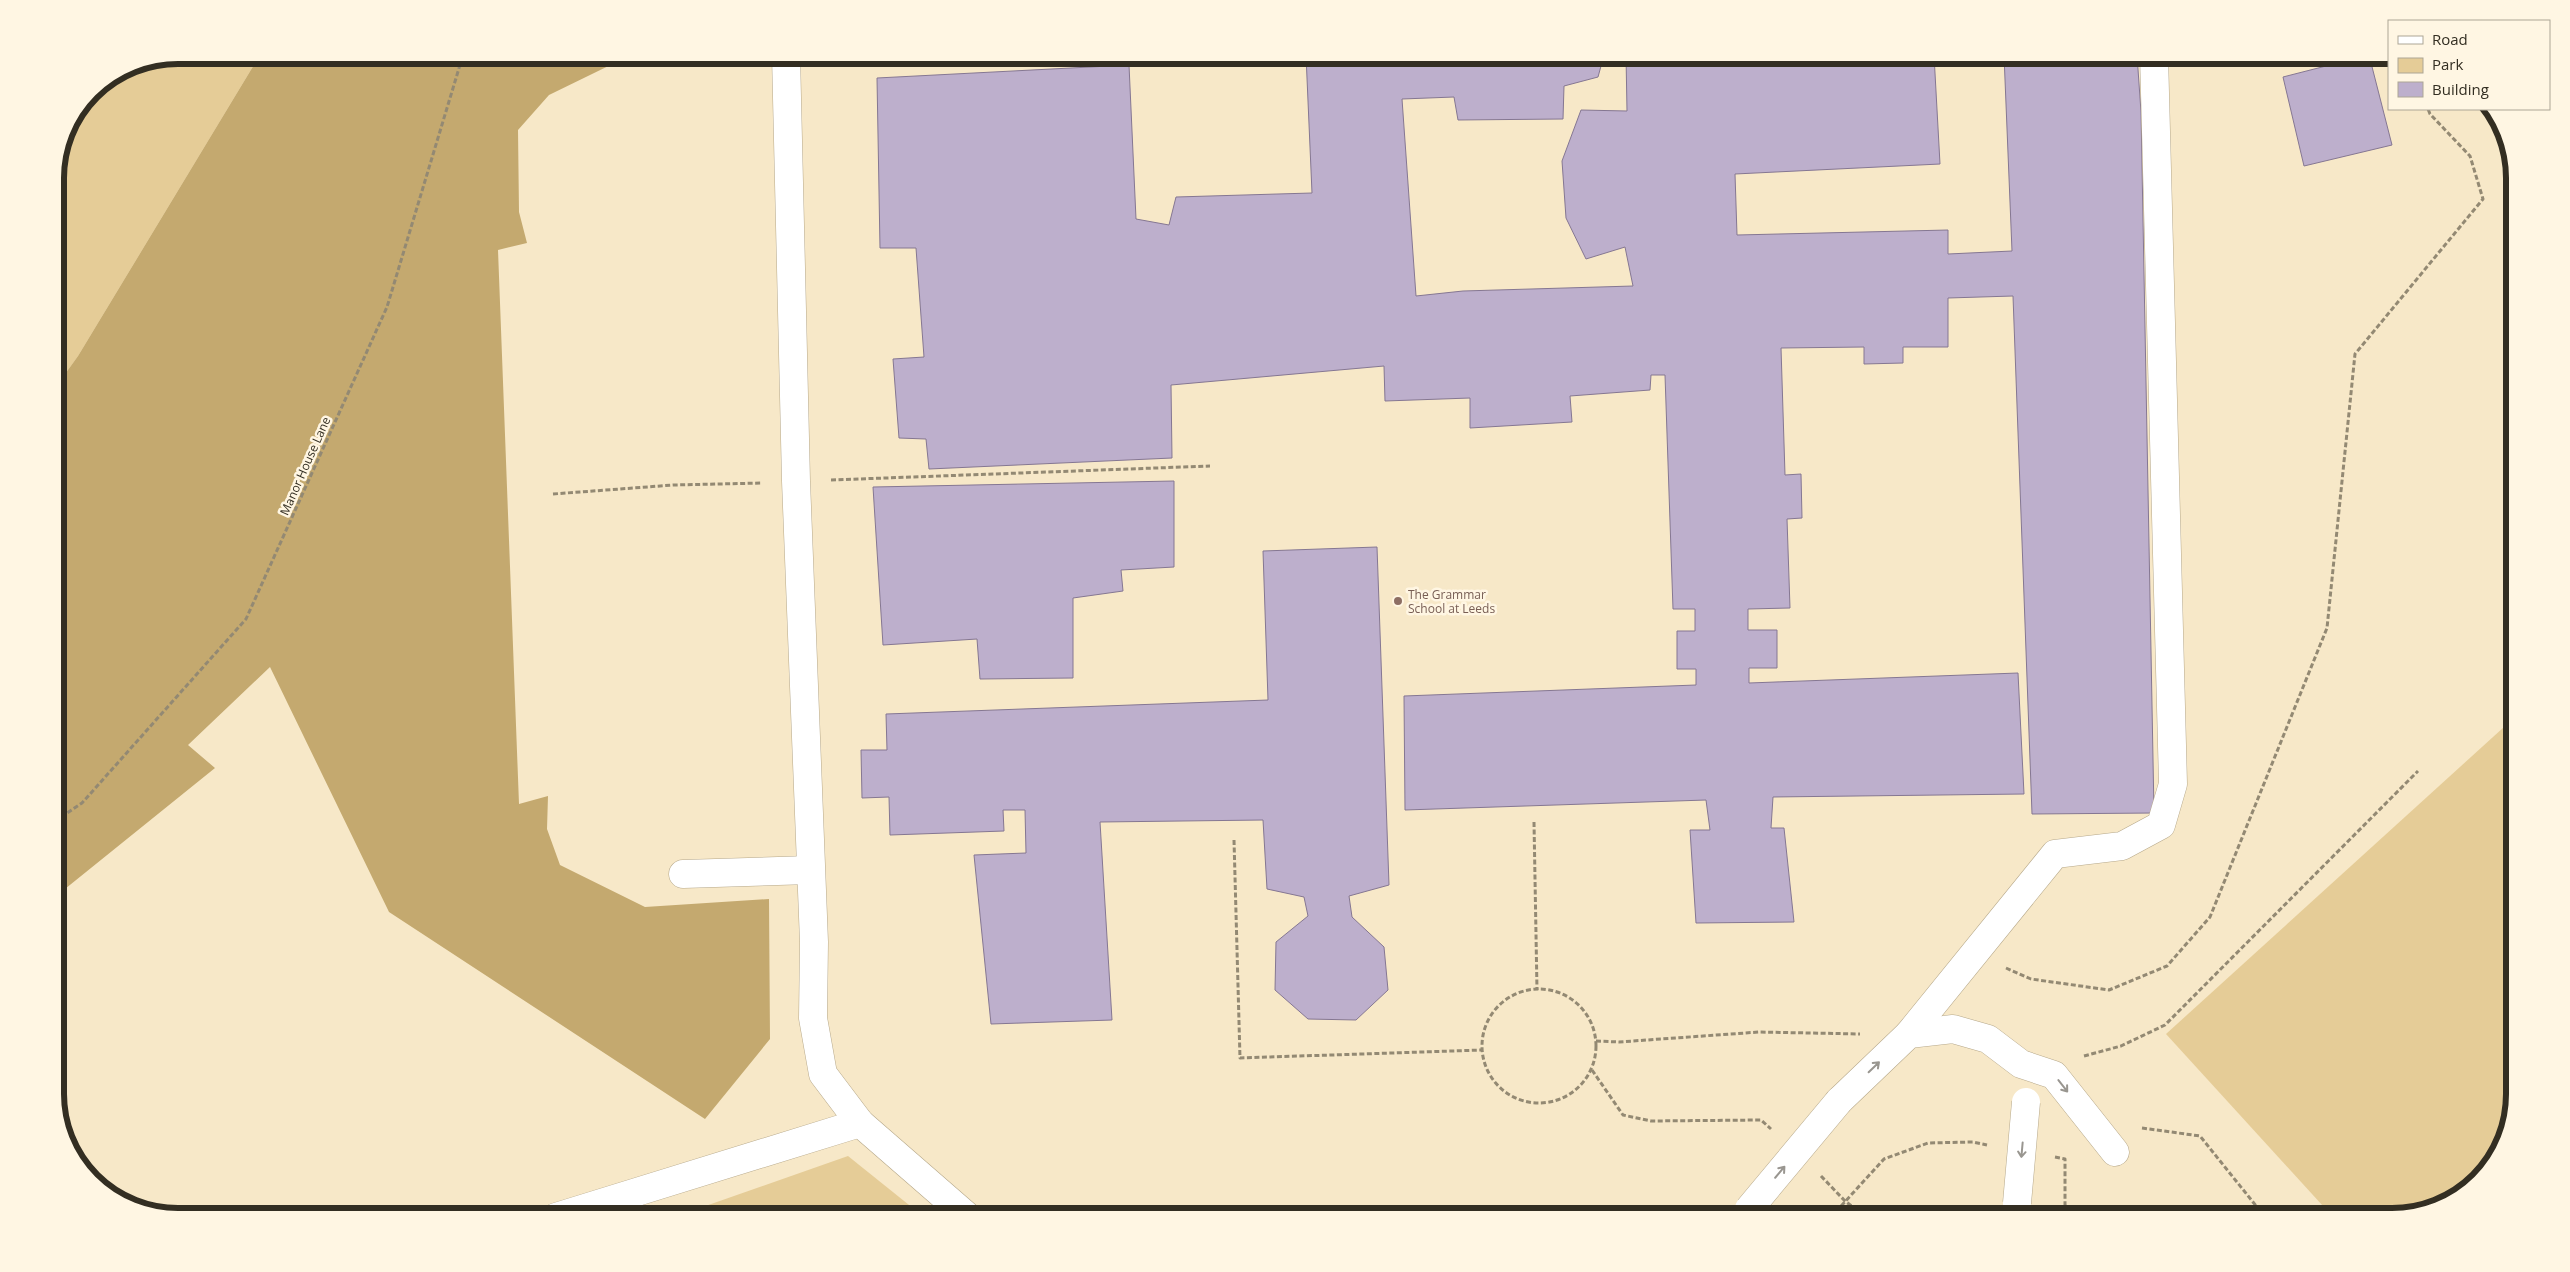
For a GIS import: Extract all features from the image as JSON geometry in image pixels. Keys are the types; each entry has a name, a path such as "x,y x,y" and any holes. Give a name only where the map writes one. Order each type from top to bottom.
{"lane":[{"path":"786,64 796,481 814,942 813,1018 823,1074 860,1123 958,1208"},
{"path":"1750,1208 1839,1101 1909,1034 2054,854 2122,846 2161,825 2173,784 2154,64"},
{"path":"683,874 810,870"},
{"path":"1909,1034 1953,1029 1988,1039 2022,1064 2054,1075 2115,1152"},
{"path":"2016,1208 2026,1102 2022,1064"},
{"path":"585,1208 860,1123"}],"path":[{"name":"Manor House Lane","path":"64,816 82,803 246,619 387,307 460,64"},
{"path":"1974,954 2031,979 2109,990 2167,966 2210,917 2327,628 2354,354 2484,199 2470,156 2428,110"},
{"path":"553,494 673,486 1210,466"},
{"path":"2083,1057 2121,1046 2165,1025 2418,770"},
{"path":"1534,822 1537,990"},
{"path":"1234,840 1240,1058 1482,1050"},
{"path":"1547,988 1566,994 1582,1007 1593,1024 1597,1051 1592,1070 1574,1092 1555,1101 1536,1104 1506,1093 1494,1083 1483,1060 1482,1040 1488,1019 1500,1003 1518,992 1537,990 1547,988"},
{"path":"1596,1041 1619,1042 1759,1032 1859,1034 1866,1032"},
{"path":"1592,1070 1623,1116 1651,1121 1762,1120 1775,1132"},
{"path":"2134,1127 2200,1136 2258,1208"},
{"path":"1839,1208 1884,1159 1928,1143 1973,1142 1991,1145"},
{"path":"2047,1156 2065,1159 2064,1205 2066,1208"},
{"path":"1814,1169 1854,1208"}],"green space":[{"path":"171,64 255,64 78,356 64,375 64,171 72,134 79,121 97,97 109,87 134,72"},
{"path":"2506,725 2505,1109 2500,1131 2494,1144 2478,1169 2467,1180 2442,1196 2414,1206 2399,1208 2325,1208 2166,1034"},
{"path":"848,1156 913,1208 700,1208"}],"shaded area":[{"path":"255,64 613,64 549,95 518,130 519,212 527,243 498,250 519,804 548,796 547,829 560,865 645,907 769,899 770,1039 705,1119 389,912 270,667 188,745 215,768 64,890 64,375 78,356"}],"building":[{"path":"1306,64 1602,64 1598,77 1564,86 1563,119 1458,120 1454,97 1402,99 1416,296 1463,291 1633,286 1625,247 1586,259 1566,218 1562,161 1581,110 1627,111 1626,64 1934,64 1940,164 1735,174 1737,235 1948,230 1948,254 2012,251 2004,64 2138,64 2141,112 2154,813 2032,814 2013,296 1948,298 1948,347 1903,347 1903,363 1864,364 1864,347 1781,348 1785,475 1801,474 1802,518 1787,519 1790,608 1748,609 1748,630 1777,630 1777,668 1749,668 1749,683 2018,673 2024,794 1773,797 1771,828 1784,828 1794,922 1696,923 1690,830 1710,830 1706,800 1405,810 1404,696 1696,685 1696,669 1677,669 1677,631 1695,631 1695,609 1673,609 1665,375 1651,375 1650,390 1570,396 1572,422 1470,428 1470,398 1385,401 1384,366 1171,385 1172,458 929,469 926,439 899,438 893,359 924,357 916,248 880,248 877,78 1129,65 1136,219 1169,225 1176,197 1312,193"},
{"path":"2334,64 2371,64 2392,145 2304,166 2283,77"},
{"path":"1174,481 1174,567 1121,570 1123,591 1073,598 1073,678 980,679 977,639 883,645 873,487"},
{"path":"1377,547 1389,885 1349,896 1352,917 1384,947 1388,990 1356,1020 1308,1019 1275,990 1276,942 1308,916 1304,897 1267,889 1263,820 1100,822 1112,1020 991,1024 974,855 1026,853 1025,810 1003,810 1004,831 890,835 889,797 862,798 861,750 887,750 886,714 1268,700 1263,551"}],"place":[{"name":"The Grammar School at Leeds","path":"1398,601"}]}
